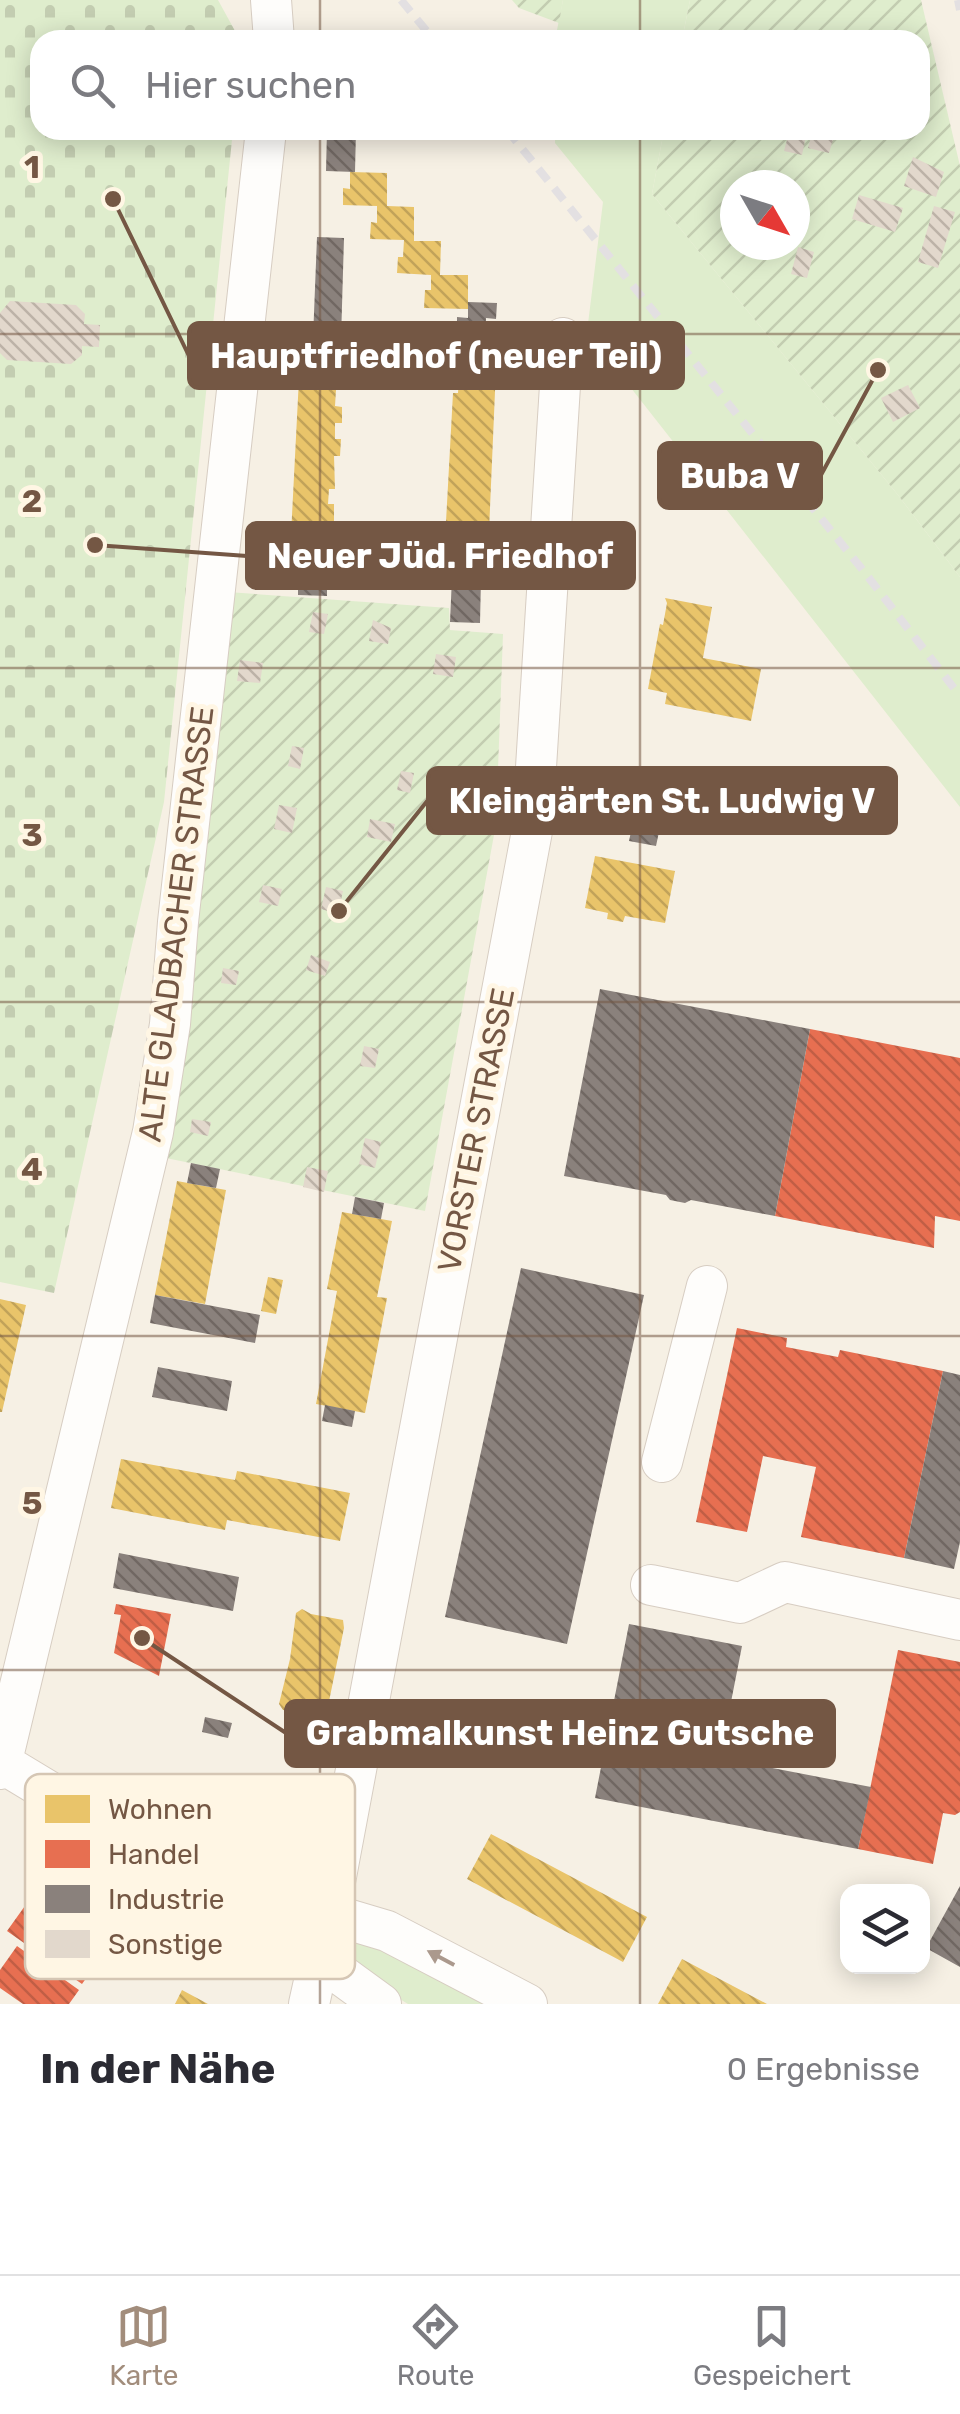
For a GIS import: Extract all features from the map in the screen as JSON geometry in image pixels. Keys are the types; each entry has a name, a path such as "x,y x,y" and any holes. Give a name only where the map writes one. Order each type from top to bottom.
{"street":[{"path":"271,0 273,30"},
{"name":"ALTE GLADBACHER STRASSE","path":"0,1765 154,1132 170,1024 180,902 265,140"},
{"name":"VORSTER STRASSE","path":"355,1780 532,830 563,338"},
{"path":"662,1462 707,1286"},
{"path":"651,1585 740,1602 785,1582 960,1620"},
{"path":"0,1765 25,1779"},
{"path":"355,1923 409,1941 527,2004"},
{"path":"310,2004 315,1979"},
{"path":"347,1979 381,2004"}],"green space":[{"path":"0,0 218,0 234,30 30,30 30,140 232,140 164,802 54,1293 0,1282"},
{"path":"512,0 563,0 559,23 519,8"},
{"path":"563,0 690,0 684,30 557,30"},
{"path":"690,0 921,0 928,30 684,30"},
{"path":"930,38 960,166 960,577 898,495 652,194 662,140 930,140"},
{"path":"662,140 652,194 898,495 960,577 960,807 587,332 603,202 555,143"},
{"path":"228,592 449,608 450,630 503,634 496,824 425,1211 161,1157 202,876 218,735"},
{"path":"355,1943 367,1943 502,2004 408,2004 374,1983 355,1965"}],"building: Wohnen":[{"path":"350,172 387,173 387,206 414,207 414,241 441,241 440,275 468,275 468,309 424,308 425,290 431,290 431,275 397,273 404,240 370,239 371,222 377,223 377,206 343,205 343,188 350,189"},
{"path":"301,339 344,341 344,358 337,357 337,373 343,374 335,406 342,407 342,423 335,423 335,439 341,439 340,456 334,456 335,489 329,489 328,504 334,504 334,521 328,521 327,537 333,537 333,554 327,554 326,576 289,574"},
{"path":"460,344 497,345 487,578 443,577 453,393 458,393 459,377 453,377 454,360 459,361"},
{"path":"665,598 712,607 703,658 761,669 751,721 665,704 667,693 648,689"},
{"path":"595,856 675,871 665,923 625,916 623,922 607,919 608,913 585,908"},
{"path":"177,1181 226,1190 205,1304 155,1295"},
{"path":"342,1212 392,1221 377,1297 387,1298 365,1413 316,1404 337,1291 327,1289"},
{"path":"268,1277 283,1280 276,1314 261,1311"},
{"path":"0,1299 26,1305 2,1412 0,1412"},
{"path":"121,1459 235,1480 237,1471 350,1493 340,1541 227,1520 225,1530 111,1508"},
{"path":"302,1609 343,1620 326,1716 283,1710 279,1704 296,1613"},
{"path":"491,1834 647,1917 623,1962 467,1879"},
{"path":"682,1959 767,2004 658,2004"},
{"path":"182,1990 208,2004 175,2004"}],"building: Handel":[{"path":"810,1029 960,1058 960,1221 935,1216 934,1248 775,1216"},
{"path":"737,1328 787,1338 786,1347 838,1357 840,1350 943,1371 904,1558 801,1537 816,1467 763,1456 747,1532 696,1522"},
{"path":"116,1604 171,1614 159,1676 114,1653 121,1615 114,1614"},
{"path":"898,1650 960,1662 960,1812 943,1813 933,1864 858,1849"},
{"path":"25,1906 25,1944 7,1931"},
{"path":"17,1946 25,1952 25,1979 64,1979 79,1990 69,2004 23,2004 0,1988 0,1970"}],"building: Industrie":[{"path":"327,140 356,140 355,172 326,171"},
{"path":"317,237 344,238 341,340 313,339"},
{"path":"468,302 497,303 496,319 486,318 485,345 457,344 457,317 468,318"},
{"path":"298,574 327,576 327,596 298,595"},
{"path":"452,577 481,578 480,623 450,622"},
{"path":"632,827 659,832 656,846 629,841"},
{"path":"600,989 810,1029 775,1216 691,1200 685,1203 670,1200 666,1195 564,1176"},
{"path":"191,1163 220,1169 216,1188 187,1183"},
{"path":"355,1197 384,1203 381,1219 352,1214"},
{"path":"521,1268 644,1295 567,1644 445,1617"},
{"path":"155,1295 260,1315 255,1343 150,1323"},
{"path":"158,1367 232,1381 227,1411 152,1397"},
{"path":"943,1371 960,1375 960,1542 954,1569 904,1558"},
{"path":"325,1405 355,1411 352,1427 322,1421"},
{"path":"119,1553 239,1577 233,1611 113,1588"},
{"path":"629,1624 742,1646 720,1758 871,1787 858,1849 595,1798"},
{"path":"205,1717 232,1723 228,1738 202,1732"},
{"path":"960,1886 960,1967 930,1950 930,1941"}],"building: Sonstige":[{"path":"787,140 805,140 802,155 784,151"},
{"path":"810,140 833,140 829,153 808,148"},
{"path":"913,157 944,172 936,197 904,186"},
{"path":"859,195 903,208 895,232 852,219"},
{"path":"934,206 955,212 938,268 918,262"},
{"path":"810,251 814,252 807,278 791,274 795,260 810,260"},
{"path":"10,301 76,305 85,314 84,324 100,325 99,347 82,346 82,355 71,364 7,360 0,353 0,313"},
{"path":"908,385 920,408 893,422 881,398"},
{"path":"313,612 328,614 324,634 309,632"},
{"path":"373,620 391,628 388,644 369,641"},
{"path":"436,654 456,657 453,677 433,674"},
{"path":"240,660 263,663 260,683 237,681"},
{"path":"292,746 304,748 300,769 288,766"},
{"path":"401,771 414,773 410,793 397,790"},
{"path":"279,805 297,808 292,833 274,829"},
{"path":"370,819 395,824 391,842 367,837"},
{"path":"263,885 282,889 278,906 259,902"},
{"path":"326,887 343,891 338,914 321,909"},
{"path":"311,955 330,962 325,976 306,970"},
{"path":"223,968 239,971 236,985 221,983"},
{"path":"364,1046 379,1049 375,1068 360,1066"},
{"path":"192,1119 211,1122 208,1136 190,1132"},
{"path":"365,1138 381,1142 375,1168 359,1164"},
{"path":"307,1167 328,1171 324,1192 303,1187"}],"railway":[{"path":"401,0 426,30"},
{"path":"958,0 960,10"},
{"path":"515,140 960,696"}],"place":[{"name":"Hauptfriedhof (neuer Teil)","path":"113,199"},
{"name":"Buba V","path":"878,370"},
{"name":"Neuer Jüd. Friedhof","path":"95,545"},
{"name":"Kleingärten St. Ludwig V","path":"339,911"},
{"name":"Grabmalkunst Heinz Gutsche","path":"142,1638"}]}
